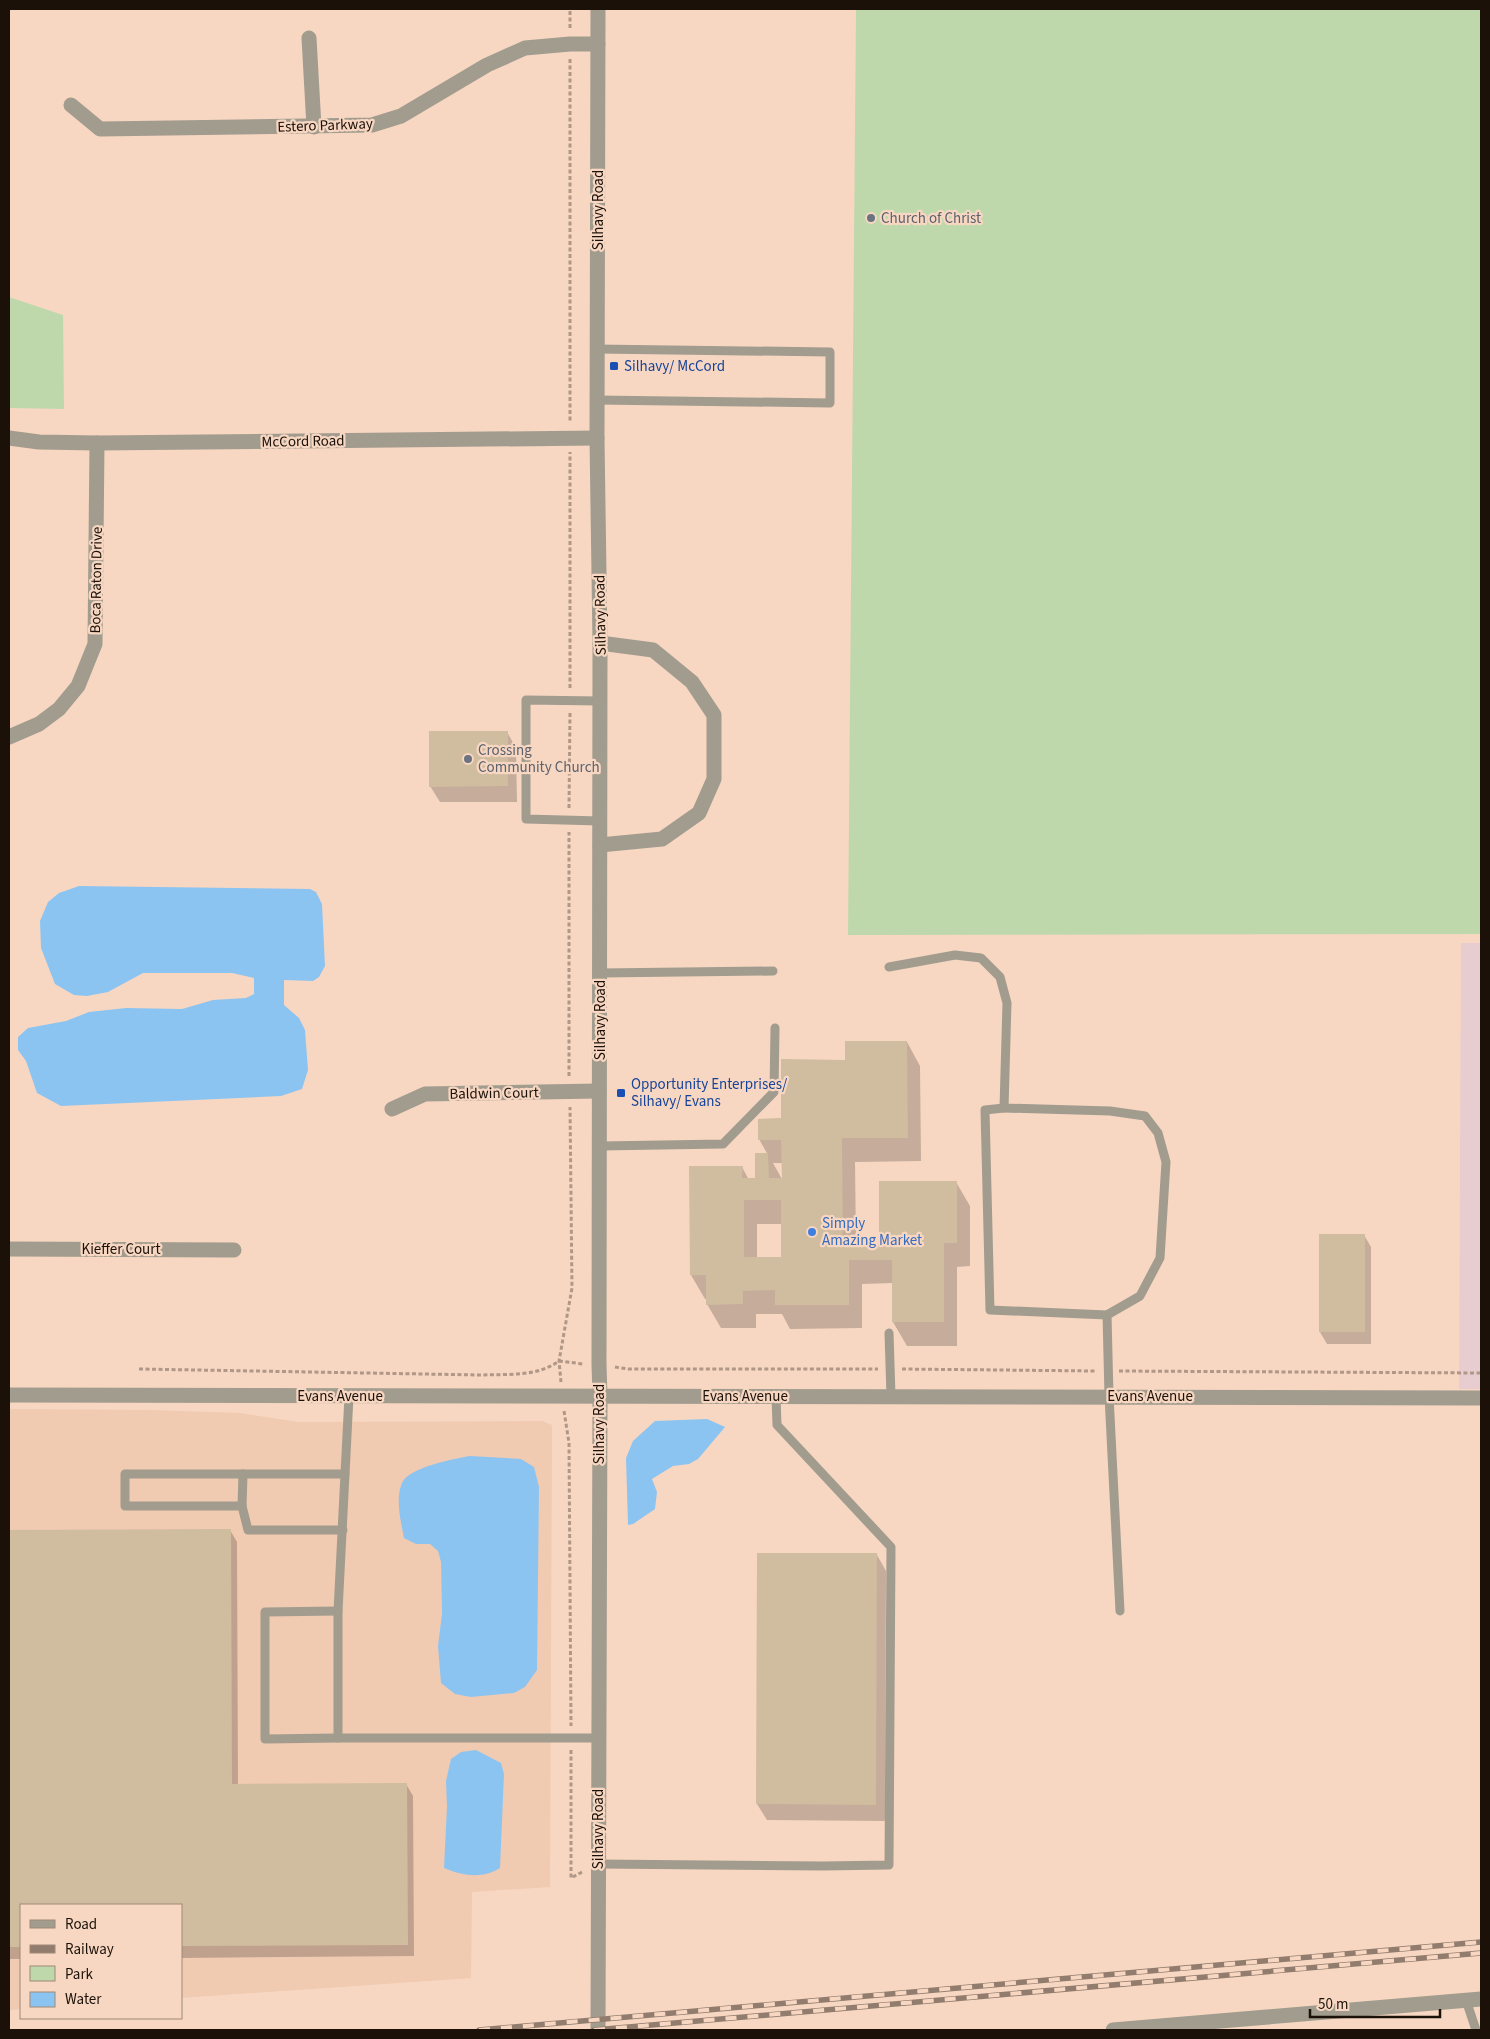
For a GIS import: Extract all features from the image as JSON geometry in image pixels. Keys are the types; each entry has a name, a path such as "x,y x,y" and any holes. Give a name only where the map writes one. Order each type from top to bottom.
{"street":[{"name":"Silhavy Road","path":"598,9 597,438 600,642 598,2030"},
{"path":"309,38 314,127"},
{"name":"Estero Parkway","path":"71,105 100,129 372,125 401,116 487,65 525,48 570,44 598,44"},
{"name":"McCord Road","path":"9,438 39,442 97,443 597,438"},
{"name":"Boca Raton Drive","path":"9,738 39,724 59,709 78,686 95,644 97,443"},
{"path":"600,642 653,650 692,682 714,715 714,778 699,813 662,839 600,845"},
{"name":"Baldwin Court","path":"392,1109 425,1094 600,1091"},
{"name":"Kieffer Court","path":"9,1249 234,1250"},
{"name":"Evans Avenue","path":"9,1395 1481,1398"},
{"path":"1113,2030 1474,2000"}],"lane":[{"path":"597,349 830,352 830,402 597,400"},
{"path":"600,701 526,700 526,818 600,821"},
{"path":"889,967 955,955 981,958 1000,976 1007,1003 1004,1108"},
{"path":"600,973 773,971"},
{"path":"600,1146 723,1144 774,1092 775,1028"},
{"path":"1004,1108 1119,1112 1145,1116 1158,1133 1166,1162 1160,1258 1140,1296 1107,1315 990,1310 985,1110 1004,1108"},
{"path":"1107,1315 1109,1396 1120,1611"},
{"path":"889,1333 891,1396"},
{"path":"338,1738 338,1611 349,1396"},
{"path":"598,1864 889,1865 891,1547 777,1425 776,1396"},
{"path":"242,1506 124,1506 125,1474 345,1474"},
{"path":"243,1474 242,1506 248,1530 343,1530"},
{"path":"338,1611 265,1612 265,1739 598,1738"},
{"path":"1474,2000 1476,2030"}],"path":[{"path":"570,9 570,1091 572,1288 559,1361 570,1444 571,1878 598,1864"},
{"path":"139,1369 481,1375 527,1373 550,1368 559,1361 628,1369 1481,1373"}],"shaded area":[{"path":"1461,943 1481,943 1481,1389 1459,1389"},
{"path":"9,1409 240,1413 299,1422 542,1421 552,1425 550,1887 472,1892 471,1978 182,1998 182,1904 20,1904 20,2009 9,2010"}],"green space":[{"path":"856,9 1481,9 1481,934 848,935"},
{"path":"9,297 63,315 64,409 9,408"}],"water":[{"path":"79,886 310,889 316,892 322,904 325,966 319,977 313,981 284,980 284,1005 299,1018 305,1030 308,1070 302,1089 281,1096 61,1106 37,1093 26,1061 18,1050 18,1037 28,1028 66,1021 89,1012 126,1008 182,1009 213,1000 246,998 254,994 254,978 232,973 143,973 108,992 87,996 74,995 55,984 41,948 40,921 48,902 59,893"},
{"path":"707,1419 725,1427 698,1459 689,1464 673,1466 652,1479 657,1492 655,1509 633,1524 628,1525 626,1458 633,1441 655,1421"},
{"path":"470,1456 521,1459 534,1467 539,1487 537,1670 525,1687 514,1693 471,1697 455,1694 441,1683 438,1646 442,1614 441,1562 438,1551 430,1544 416,1544 404,1538 401,1525 399,1496 402,1483 406,1477 422,1468"},
{"path":"476,1750 501,1763 504,1774 500,1868 480,1875 458,1873 444,1868 447,1807 446,1781 451,1759 461,1752"}],"building":[{"name":"Crossing Community Church","path":"429,731 508,731 508,786 429,787"},
{"path":"845,1041 907,1041 908,1138 842,1138 843,1245 879,1244 879,1181 957,1181 957,1243 944,1243 944,1322 892,1322 892,1260 849,1260 849,1305 775,1305 775,1290 743,1291 743,1304 706,1305 706,1275 690,1275 689,1166 743,1166 742,1178 755,1178 755,1153 768,1153 769,1178 782,1178 781,1140 758,1140 758,1119 781,1118 781,1059 845,1060","holes":["744,1200 781,1200 781,1257 744,1257"]},
{"path":"1319,1234 1365,1234 1365,1332 1319,1332"},
{"path":"231,1529 232,1784 407,1783 408,1945 182,1946 182,1904 20,1904 20,1947 9,1947 9,1530"},
{"path":"757,1553 877,1553 876,1805 756,1804"}],"railway":[{"path":"479,2030 1481,1942"},
{"path":"594,2030 1481,1953"}],"place":[{"name":"Church of Christ","path":"871,218"},
{"name":"Silhavy/ McCord","path":"614,366"},
{"name":"Crossing Community Church","path":"468,759"},
{"name":"Opportunity Enterprises/ Silhavy/ Evans","path":"621,1093"},
{"name":"Simply Amazing Market","path":"812,1232"}]}
